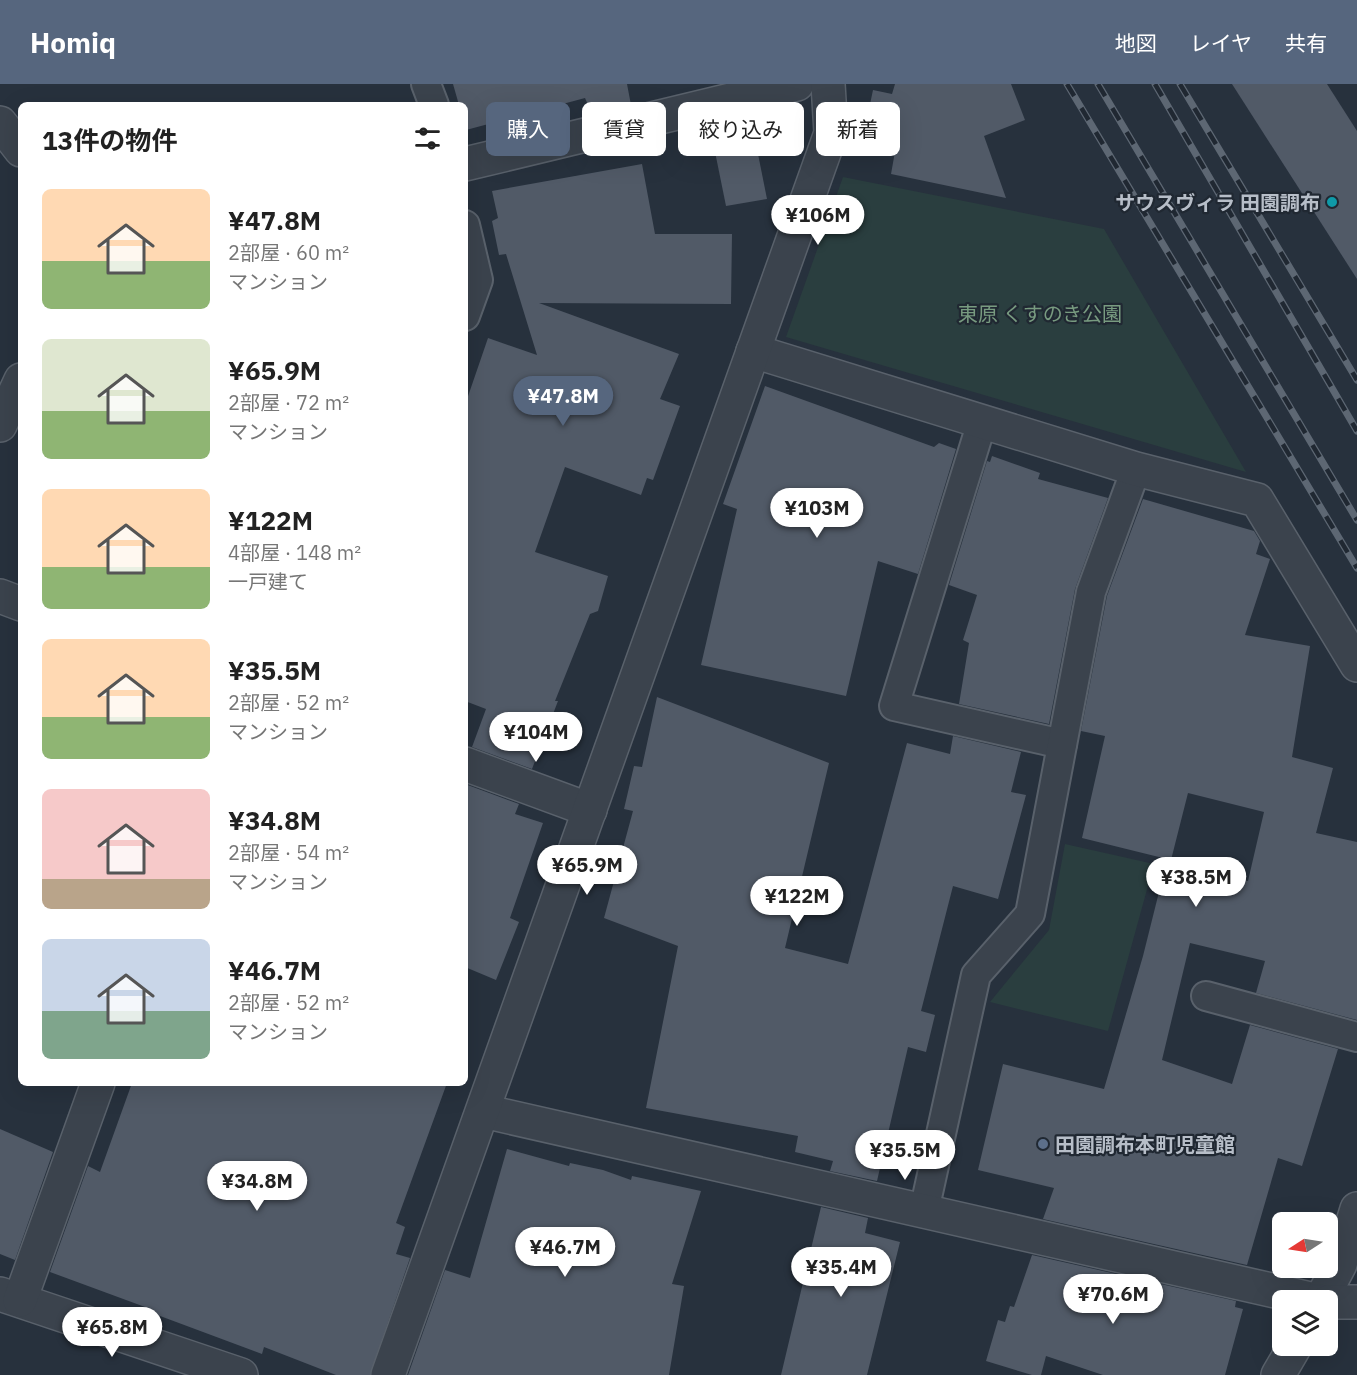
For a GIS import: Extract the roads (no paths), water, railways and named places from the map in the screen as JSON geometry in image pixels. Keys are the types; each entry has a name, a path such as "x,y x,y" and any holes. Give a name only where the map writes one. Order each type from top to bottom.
{"street":[{"path":"468,163 797,84"},
{"path":"388,1375 831,133 828,84"},
{"path":"0,123 18,146"},
{"path":"753,351 1136,469 1257,500 1357,665"},
{"path":"0,425 18,386"},
{"path":"0,596 18,603"},
{"path":"468,765 590,810"},
{"path":"97,1086 10,1297 241,1375"},
{"path":"483,1111 1272,1290"},
{"path":"1326,1290 1340,1264 1357,1209"},
{"path":"1338,1302 1357,1302"},
{"path":"1278,1375 1289,1356"}],"lane":[{"path":"426,84 433,102"},
{"path":"468,238 478,280 468,308"},
{"path":"982,422 894,706 1062,744"},
{"path":"924,1211 976,975 1030,914 1091,592 1136,469"},
{"path":"1206,996 1357,1037"}],"railway":[{"path":"1067,84 1357,568"},
{"path":"1098,84 1357,520"},
{"path":"1155,84 1357,431"},
{"path":"1180,84 1357,380"}],"place":[{"name":"サウスヴィラ 田園調布","path":"1332,202"},
{"name":"田園調布本町児童館","path":"1043,1144"}],"park label":[{"name":"東原 くすのき公園","path":"1040,313"}]}
